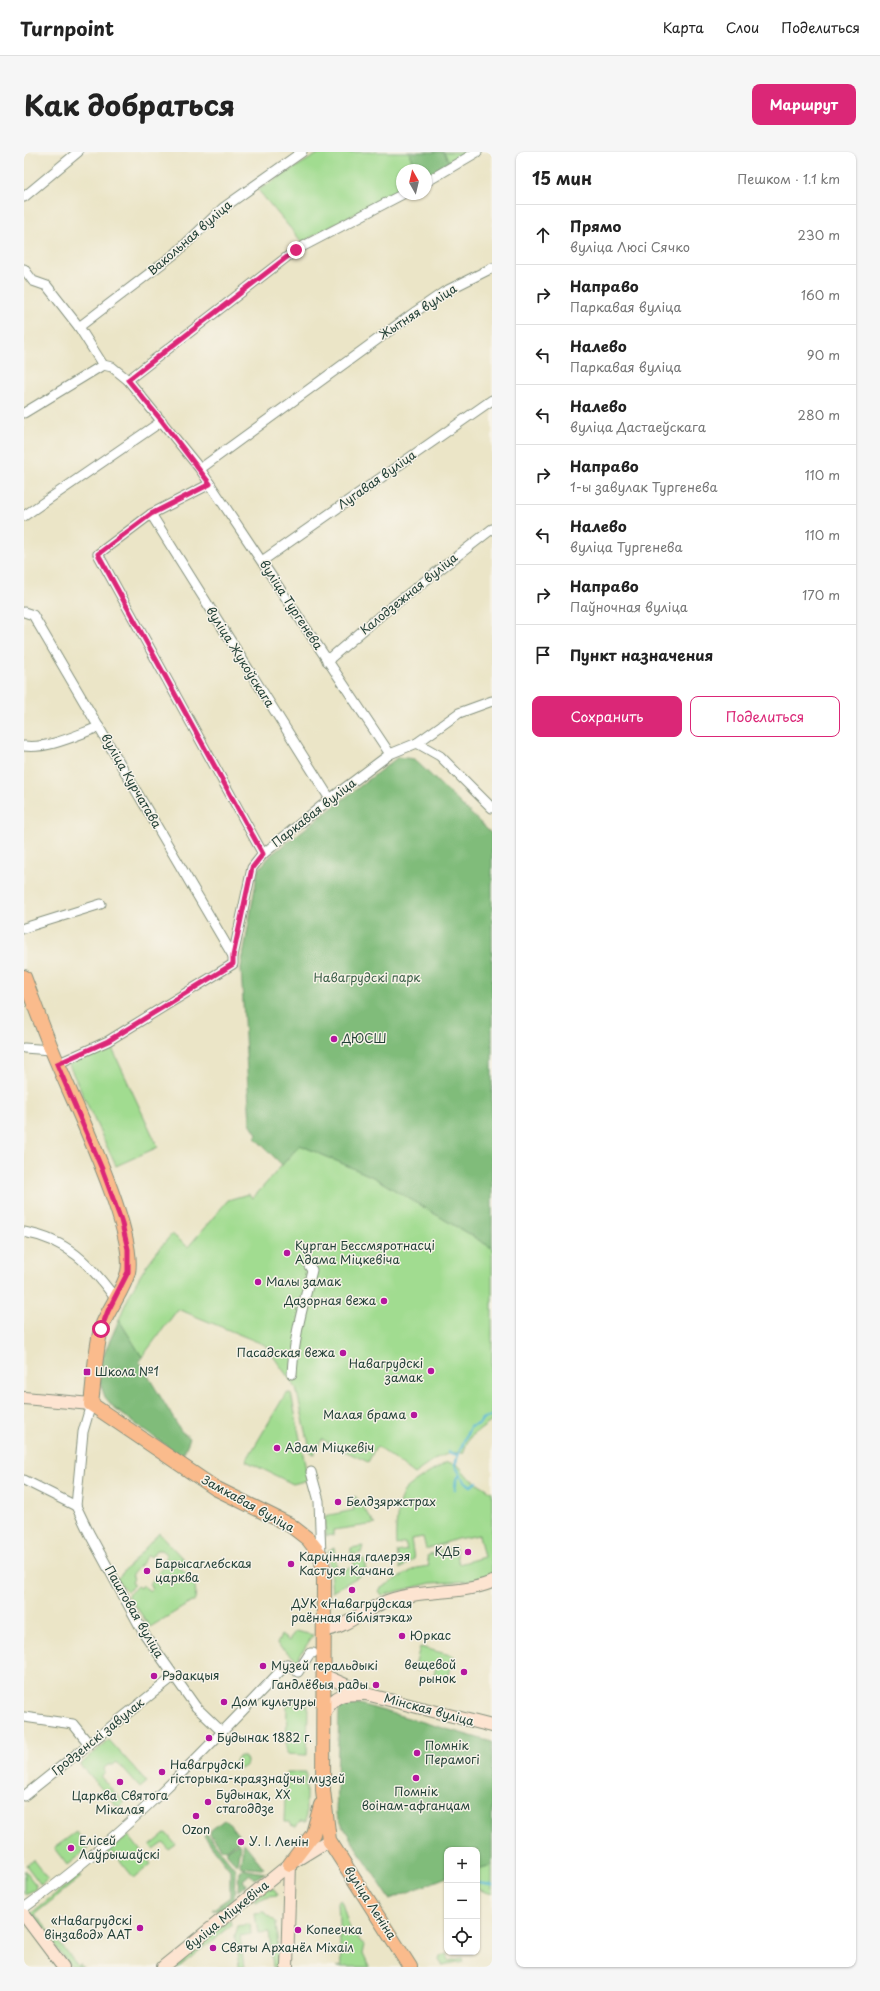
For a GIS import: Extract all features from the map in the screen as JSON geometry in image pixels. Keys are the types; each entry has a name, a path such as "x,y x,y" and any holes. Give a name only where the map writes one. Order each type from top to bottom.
{"main road":[{"path":"24,976 51,1050 102,1169 121,1220 126,1242 128,1272 101,1329 91,1404"},
{"name":"Замкавая вуліца","path":"91,1404 215,1488 290,1525 308,1539 321,1556 324,1574 324,1675"},
{"name":"вуліца Леніна","path":"324,1675 323,1790 329,1840 410,1967"},
{"path":"290,1864 313,1834 319,1816 323,1790"}],"street":[{"path":"24,197 78,152"},
{"name":"Вакольная вуліца","path":"79,327 176,253 223,208 302,152"},
{"path":"432,178 477,152"},
{"path":"128,380 296,250 396,198"},
{"name":"Жытняя вуліца","path":"200,469 348,360 444,292 492,268"},
{"path":"24,269 33,281 47,286 79,327 103,365 24,413"},
{"name":"вуліца Тургенева","path":"103,365 112,366 128,380 200,469 390,754"},
{"name":"Лугавая вуліца","path":"262,561 492,400"},
{"path":"24,516 162,421"},
{"path":"210,484 151,514 98,554 263,854"},
{"name":"вуліца Жукоўскага","path":"151,514 330,799"},
{"name":"Калодзежная вуліца","path":"327,661 381,615 492,529"},
{"name":"вуліца Курчатава","path":"24,612 33,615 233,956"},
{"path":"390,754 417,744 459,713 492,701"},
{"path":"24,746 32,747 54,743 99,727"},
{"path":"417,744 440,756 492,808"},
{"name":"Паркавая вуліца","path":"57,1064 108,1041 233,964 233,956 252,868 263,854 330,799 390,754"},
{"path":"24,928 101,904"},
{"path":"24,1048 51,1050"},
{"path":"24,1232 52,1240 68,1248 91,1268 115,1298"},
{"path":"292,1374 294,1345 299,1315 312,1270 309,1266"},
{"path":"24,1398 91,1404 83,1432 76,1506 24,1480"},
{"path":"311,1472 319,1501 321,1556"},
{"name":"Паштовая вуліца","path":"76,1506 143,1632 173,1677 196,1707 218,1728"},
{"path":"324,1631 333,1629 376,1605 407,1595 469,1590 492,1582"},
{"path":"24,1908 64,1880 96,1853 180,1775 287,1664 298,1672 310,1653 313,1653"},
{"name":"Мінская вуліца","path":"324,1675 366,1694 492,1726"},
{"name":"Гродзенскі завулак","path":"24,1796 173,1677"},
{"name":"Мінская вуліца","path":"324,1714 336,1696 342,1694 366,1694"},
{"path":"24,1717 73,1724 89,1744"},
{"path":"287,1967 290,1864 329,1840"},
{"name":"вуліца Міцкевіча","path":"164,1967 290,1864"},
{"path":"24,1915 63,1967"}],"green space":[{"path":"321,152 409,152 414,164 396,164 396,192 302,242 258,190"},
{"path":"409,152 444,152 449,162 432,172 432,164 414,164"},
{"path":"444,152 466,152 449,162"},
{"name":"Навагрудскі парк","path":"398,757 414,759 492,834 492,1248 373,1177 300,1145 282,1165 255,1138 257,1134 250,1123 241,968 258,870 272,854"},
{"path":"110,1044 158,1147 116,1166 68,1063"},
{"path":"300,1145 373,1177 492,1248 492,1421 469,1438 463,1453 443,1456 431,1462 414,1474 377,1446 368,1462 322,1439 314,1454 311,1453 296,1388 265,1345 178,1309 142,1357 119,1320 129,1296 141,1274 172,1234 188,1247 228,1200 248,1194 253,1198"},
{"path":"119,1320 142,1357 139,1361 181,1431 190,1438 182,1457 115,1409 105,1397 100,1383 100,1363"},
{"path":"286,1393 291,1393 308,1480 293,1484 246,1461"},
{"path":"447,1462 458,1465 468,1477 492,1492 492,1576 474,1581 431,1583 382,1595 379,1591 381,1588 416,1568 429,1566 427,1556 455,1546 459,1564 484,1557 479,1535 457,1539 426,1549 423,1537 411,1539 414,1559 400,1569 397,1552 407,1550 405,1543 396,1545 397,1517 402,1495 413,1483"},
{"path":"355,1496 376,1524 333,1530 333,1535 326,1536 325,1516 354,1510 353,1498"},
{"path":"159,1533 185,1561 180,1568 193,1582 196,1594 195,1600 150,1627 128,1595 137,1586 140,1588 142,1585 150,1591 153,1588 149,1584 163,1567 161,1565 166,1559 166,1554 161,1550 156,1550 151,1557 148,1555 131,1576 134,1578 132,1582 135,1584 127,1592 117,1579"},
{"path":"363,1546 361,1553 351,1553 351,1548"},
{"path":"334,1548 337,1570 354,1567 354,1561 359,1558 364,1559 366,1572 332,1592 328,1550"},
{"path":"295,1631 313,1635 297,1660 277,1644 281,1635 289,1641"},
{"path":"420,1647 454,1656 448,1679 434,1675 436,1667 421,1663 419,1671 414,1669"},
{"path":"295,1700 300,1700 303,1705 308,1705 307,1755 286,1754 287,1704 292,1705"},
{"path":"349,1701 492,1742 492,1865 480,1868 480,1847 444,1847 444,1878 390,1899 336,1814 339,1710"},
{"path":"109,1740 147,1782 140,1788 117,1762 104,1768 105,1773 101,1777 124,1803 118,1807 80,1765"},
{"path":"239,1756 243,1756 247,1762 243,1768 239,1768 235,1764 235,1760"},
{"path":"286,1772 306,1772 306,1822 300,1822 296,1827 291,1825 290,1822 284,1822"},
{"path":"226,1820 240,1837 239,1840 227,1850 222,1849 210,1834 211,1830"},
{"path":"76,1832 88,1848 67,1865 54,1848"},
{"path":"166,1833 176,1845 169,1850 164,1843 154,1850 150,1846"},
{"path":"206,1834 235,1869 234,1896 231,1904 222,1910 212,1910 230,1897 230,1870 204,1836"},
{"path":"128,1835 151,1864 134,1878 113,1852 103,1860 101,1858"},
{"path":"238,1843 240,1845 237,1865 227,1854 227,1851"},
{"path":"244,1843 264,1868 241,1867 240,1865"},
{"path":"33,1860 48,1879 41,1885 26,1865"},
{"path":"492,1865 492,1894 480,1890 480,1868"},
{"path":"242,1869 265,1873 254,1879 250,1874 243,1880 246,1885 238,1891 239,1871"},
{"path":"24,1870 36,1885 35,1890 24,1894"},
{"path":"78,1876 81,1877 35,1914 78,1966 80,1964 83,1967 71,1967 30,1914"},
{"path":"268,1889 274,1889 278,1895 268,1896 255,1902 254,1899"},
{"path":"341,1900 350,1929 358,1935 357,1939 365,1945 363,1954 369,1967 337,1967 341,1966 338,1902"},
{"path":"264,1912 276,1922 279,1967 273,1967 269,1932 258,1933 255,1913"},
{"path":"230,1920 231,1925 225,1930 179,1967 172,1967"},
{"path":"250,1924 251,1934 240,1936 244,1967 239,1967 235,1936 238,1926"},
{"path":"447,1955 449,1961 462,1958 463,1961 442,1965 439,1960 440,1956"}],"waterway":[{"path":"448,1452 458,1455 470,1427 479,1424 482,1419 492,1416"},
{"path":"458,1455 455,1465 464,1481 471,1486 477,1482"},
{"path":"455,1490 456,1480 460,1475"},
{"path":"480,1883 492,1885"}],"place":[{"name":"ДЮСШ","path":"334,1039"},
{"name":"Курган Бессмяротнасці Адама Міцкевіча","path":"287,1253"},
{"name":"Малы замак","path":"258,1282"},
{"name":"Дазорная вежа","path":"384,1301"},
{"name":"Пасадская вежа","path":"343,1353"},
{"name":"Навагрудскі замак","path":"431,1371"},
{"name":"Школа №1","path":"87,1372"},
{"name":"Малая брама","path":"414,1415"},
{"name":"Адам Міцкевіч","path":"277,1448"},
{"name":"Белдзяржстрах","path":"338,1502"},
{"name":"КДБ","path":"468,1552"},
{"name":"Карцінная галерэя Кастуся Качана","path":"291,1564"},
{"name":"Барысаглебская царква","path":"147,1571"},
{"name":"ДУК «Навагрудская раённая бібліятэка»","path":"352,1590"},
{"name":"Юркас","path":"402,1636"},
{"name":"Музей геральдыкі","path":"263,1666"},
{"name":"вещевой рынок","path":"464,1672"},
{"name":"Рэдакцыя","path":"154,1676"},
{"name":"Гандлёвыя рады","path":"376,1685"},
{"name":"Дом культуры","path":"224,1702"},
{"name":"Будынак 1882 г.","path":"209,1738"},
{"name":"Помнік Перамогі","path":"417,1753"},
{"name":"Навагрудскі гісторыка-краязнаўчы музей","path":"162,1772"},
{"name":"Помнік воінам-афганцам","path":"416,1778"},
{"name":"Царква Святога Мікалая","path":"120,1782"},
{"name":"Будынак, XX стагоддзе","path":"208,1802"},
{"name":"Ozon","path":"196,1816"},
{"name":"У. І. Ленін","path":"241,1842"},
{"name":"Елісей Лаўрышаўскі","path":"71,1848"},
{"name":"«Навагрудскі вінзавод» ААТ","path":"140,1928"},
{"name":"Копеечка","path":"298,1930"},
{"name":"Святы Арханёл Міхаіл","path":"213,1948"}],"route":[{"path":"101,1329 108,1311 128,1272 128,1249 121,1220 102,1169 57,1064 108,1041 233,964 233,956 252,868 263,854 98,554 151,514 210,484 200,469 128,380 296,250"}]}
